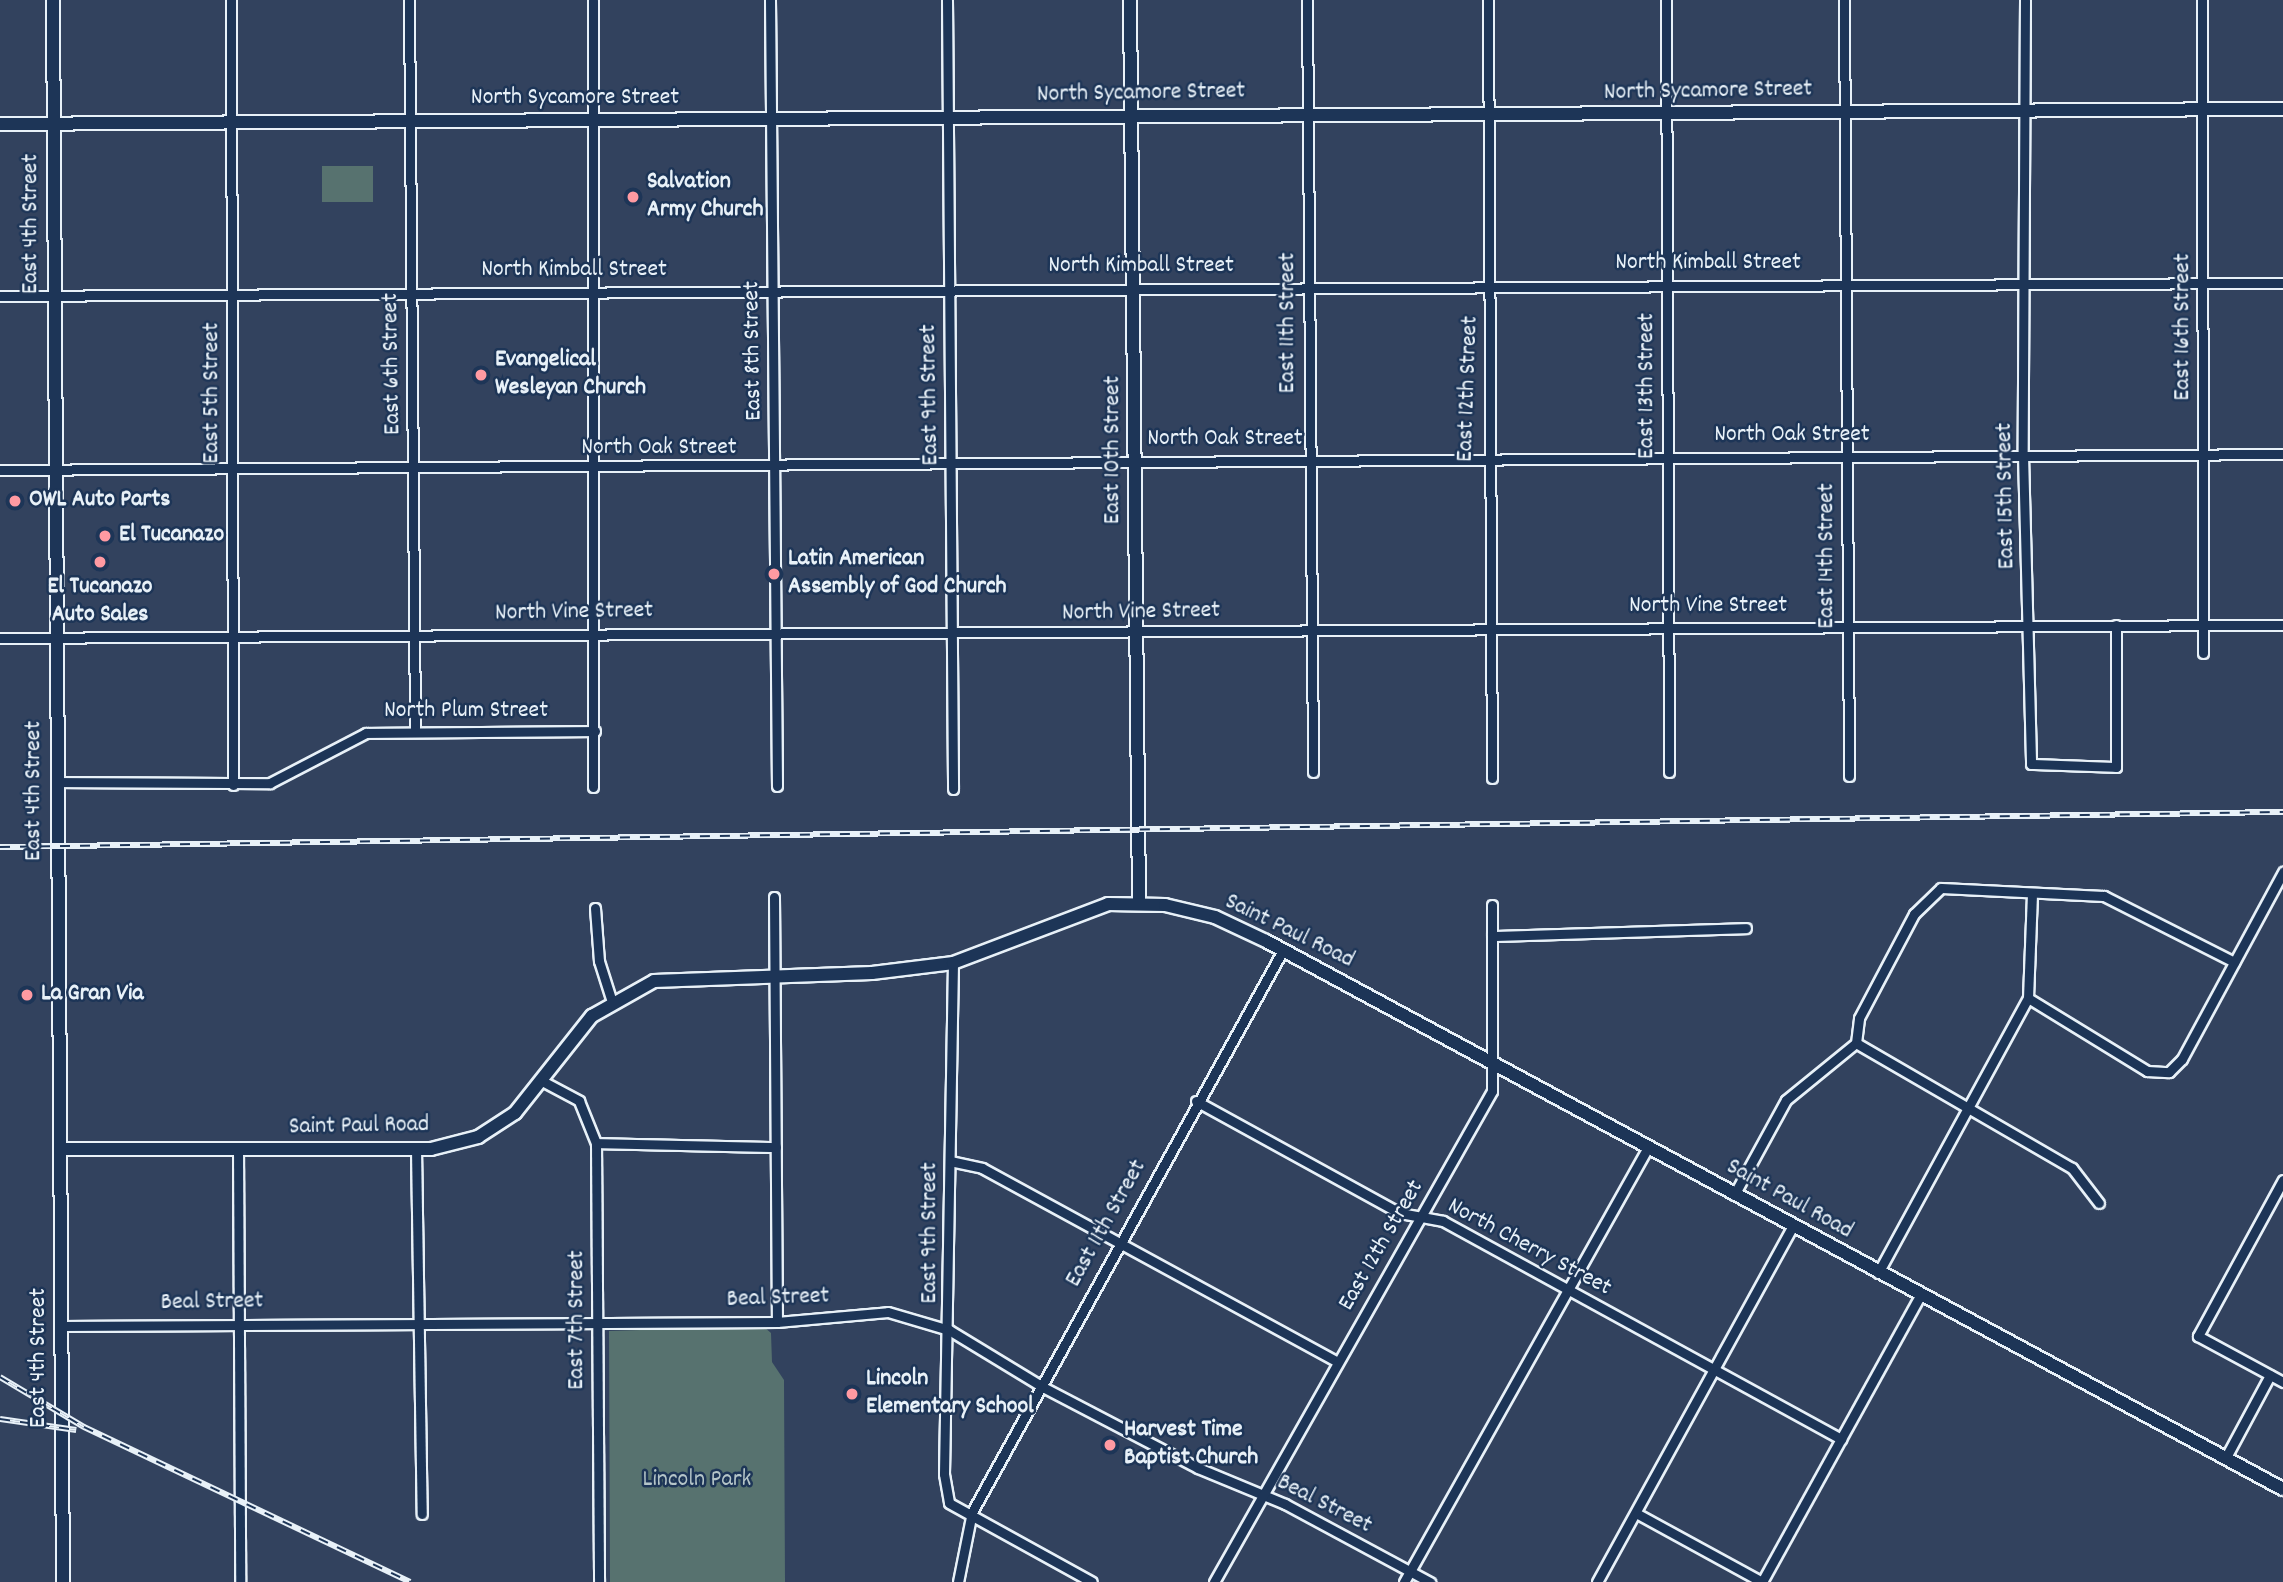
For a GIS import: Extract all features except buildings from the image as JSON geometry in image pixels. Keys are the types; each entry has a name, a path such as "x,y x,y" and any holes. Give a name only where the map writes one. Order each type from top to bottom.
{"main road":[{"name":"East 4th Street","path":"53,0 63,1582"},
{"name":"East 10th Street","path":"1130,0 1136,286 1134,459 1139,901"},
{"name":"North Sycamore Street","path":"0,124 947,119 1307,111 1666,113 2283,109"},
{"name":"Saint Paul Road","path":"61,1149 416,1149 478,1137 515,1113 544,1082 592,1016 612,1002 654,981 775,974 872,973 953,962 1087,911 1139,901 1215,917 1283,950 1920,1296 2283,1489"}],"street":[{"name":"East 5th Street","path":"231,0 233,785"},
{"name":"East 6th Street","path":"409,0 415,728"},
{"path":"593,0 597,468 593,787"},
{"name":"East 8th Street","path":"770,0 772,289 779,629 777,786"},
{"name":"East 9th Street","path":"947,0 953,789"},
{"name":"East 11th Street","path":"1307,0 1308,459 1313,628 1313,772"},
{"name":"East 12th Street","path":"1488,0 1492,284 1486,460 1493,626 1492,778"},
{"name":"East 13th Street","path":"1666,0 1669,772"},
{"name":"East 14th Street","path":"1844,0 1849,776"},
{"name":"East 15th Street","path":"2025,0 2028,283 2023,455 2030,626 2031,764 2116,767 2116,625"},
{"name":"East 16th Street","path":"2202,0 2203,653"},
{"name":"North Kimball Street","path":"0,296 1309,285 2283,283"},
{"name":"North Oak Street","path":"0,470 951,468 1134,459 1486,460 1667,454 2283,454"},
{"name":"North Vine Street","path":"0,638 779,629 1137,634 1493,626 2283,625"},
{"name":"North Plum Street","path":"56,782 233,785 270,783 366,733 415,728 595,732"},
{"path":"2028,998 2147,1071 2169,1072 2283,872"},
{"path":"1734,1195 1786,1100 1856,1043 1859,1018 1914,914 1941,888 2104,895 2234,962"},
{"path":"1878,1273 2028,998 2032,893"},
{"path":"774,897 777,1322"},
{"name":"East 12th Street","path":"1214,1582 1492,1091 1492,905"},
{"path":"595,908 599,961 612,1002"},
{"path":"1492,936 1746,928"},
{"name":"East 11th Street","path":"969,1520 1196,1101 1283,950"},
{"name":"East 9th Street","path":"953,962 949,1330 944,1474 949,1503 969,1520"},
{"path":"1856,1043 2072,1168 2099,1203"},
{"name":"East 7th Street","path":"544,1082 579,1101 596,1143 599,1582"},
{"name":"North Cherry Street","path":"1196,1101 1400,1213 1421,1215 1568,1290 1840,1439"},
{"path":"596,1143 776,1147"},
{"path":"1404,1582 1648,1147"},
{"path":"238,1149 240,1582"},
{"path":"416,1149 422,1321 422,1514"},
{"path":"950,1161 982,1168 1338,1362"},
{"path":"2283,1180 2198,1336 2283,1382"},
{"path":"1597,1582 1793,1226"},
{"path":"1636,1513 1762,1582 1920,1296"},
{"name":"Beal Street","path":"62,1326 239,1322 777,1322 888,1312 949,1330 1041,1386 1262,1495 1430,1582"},
{"path":"2225,1459 2270,1375"},
{"path":"958,1582 969,1520 1092,1582"}],"green space":[{"path":"322,166 373,166 373,202 322,202"},
{"name":"Lincoln Park","path":"763,1326 771,1333 772,1362 784,1380 785,1582 610,1582 609,1331"}],"railway":[{"path":"0,847 2283,812"},
{"path":"0,1377 84,1427 410,1582"},
{"path":"0,1419 76,1430"}],"place":[{"name":"Salvation Army Church","path":"633,197"},
{"name":"Evangelical Wesleyan Church","path":"481,375"},
{"name":"OWL Auto Parts","path":"15,501"},
{"name":"El Tucanazo","path":"105,536"},
{"name":"El Tucanazo Auto Sales","path":"100,562"},
{"name":"Latin American Assembly of God Church","path":"774,574"},
{"name":"La Gran Via","path":"27,995"},
{"name":"Lincoln Elementary School","path":"852,1394"},
{"name":"Harvest Time Baptist Church","path":"1110,1445"}]}
